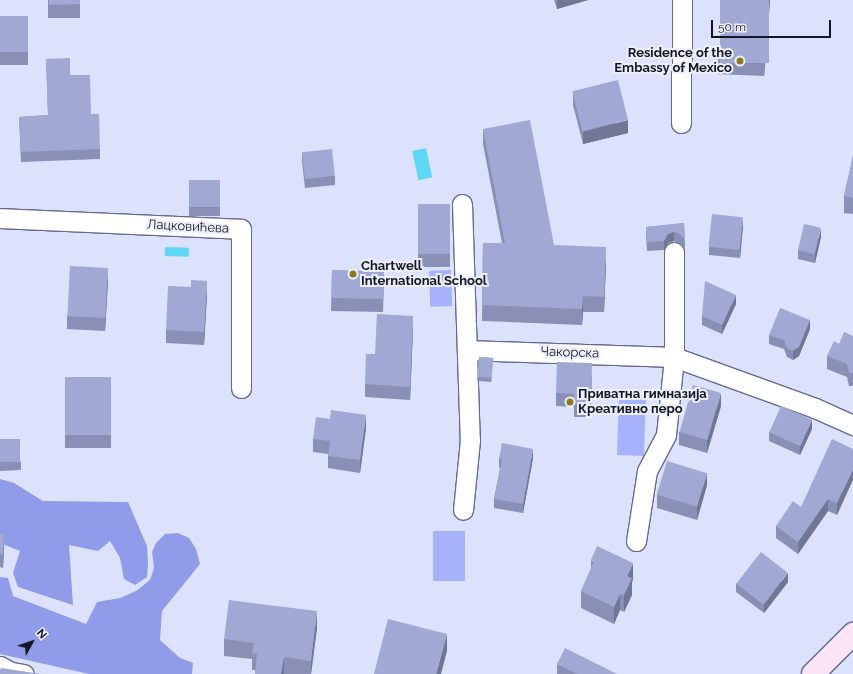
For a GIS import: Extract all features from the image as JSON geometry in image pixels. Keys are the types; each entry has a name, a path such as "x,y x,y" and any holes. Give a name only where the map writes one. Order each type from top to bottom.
{"main road":[{"path":"813,674 853,634"}],"street":[{"path":"681,123 682,0"},
{"path":"462,204 470,440 463,510"},
{"name":"Лацковићева","path":"0,218 241,229 241,388"},
{"path":"636,541 646,471 666,435 674,357 674,252"},
{"name":"Чакорска","path":"467,350 674,357 815,408 853,425"},
{"path":"0,666 11,672 24,674"}],"shaded area":[{"path":"426,148 432,177 419,180 412,151"},
{"path":"165,247 189,248 189,257 165,256"},
{"path":"451,270 452,306 430,307 429,271"},
{"path":"619,396 646,397 644,456 617,455"},
{"path":"0,479 14,483 43,501 128,502 147,546 147,577 135,585 124,579 120,558 110,541 98,551 69,545 73,605 18,587 13,573 20,551 0,543"},
{"path":"433,531 465,531 465,581 433,581"},
{"path":"178,533 189,538 196,549 200,564 162,611 160,640 180,658 193,663 192,674 89,674 0,654 0,577 8,578 13,596 86,624 97,602 120,598 136,591 150,580 154,568 152,552 156,543 165,534"}],"building":[{"path":"49,0 80,0 80,4 49,5"},
{"path":"720,0 769,0 769,63 720,63"},
{"path":"0,16 28,16 28,52 0,52"},
{"path":"70,58 70,75 90,75 91,114 99,114 100,149 21,152 19,117 48,115 46,59"},
{"path":"618,80 628,120 582,131 572,91"},
{"path":"530,120 554,245 606,247 604,297 583,296 582,309 482,305 483,243 505,243 483,129"},
{"path":"332,149 335,176 305,179 302,152"},
{"path":"853,156 853,198 844,196"},
{"path":"189,180 220,180 220,207 189,207"},
{"path":"418,204 450,204 450,254 418,254"},
{"path":"712,214 743,217 739,250 709,247"},
{"path":"684,223 685,239 680,234 674,232 668,234 664,241 647,242 646,227"},
{"path":"804,224 821,228 814,254 798,250"},
{"path":"70,266 108,268 105,318 67,316"},
{"path":"332,270 384,271 384,299 332,298"},
{"path":"191,280 207,281 204,332 166,330 168,286 191,287"},
{"path":"705,281 736,295 722,325 702,316"},
{"path":"780,308 810,320 799,347 793,351 787,348 784,340 769,335"},
{"path":"377,314 413,316 410,387 365,384 366,354 375,354"},
{"path":"844,332 853,336 853,373 849,373 847,364 827,356 834,341 839,344"},
{"path":"479,357 493,358 492,378 478,377"},
{"path":"557,362 592,363 591,404 574,404 574,394 556,393"},
{"path":"65,377 111,377 111,435 65,435"},
{"path":"693,385 721,393 707,440 679,432"},
{"path":"781,406 812,420 800,446 769,432"},
{"path":"331,410 366,415 360,460 328,456 330,441 313,439 316,417 330,419"},
{"path":"0,439 20,439 20,462 0,462"},
{"path":"832,439 853,449 853,469 837,503 828,499 798,542 776,526 793,501 801,507"},
{"path":"502,443 533,449 523,504 494,499 502,459 499,459"},
{"path":"667,461 707,473 697,507 657,494"},
{"path":"0,534 4,534 3,555 0,554"},
{"path":"597,546 633,563 627,576 632,578 624,595 620,594 614,607 581,591 594,561 591,560"},
{"path":"761,552 788,573 763,604 736,584"},
{"path":"229,600 317,611 311,661 284,657 281,674 255,674 257,654 252,653 254,643 224,639"},
{"path":"388,619 447,634 436,674 374,674"},
{"path":"565,648 617,674 577,674 557,664"},
{"path":"1,668 41,674 0,674"}],"place":[{"name":"Residence of the Embassy of Mexico","path":"740,61"},
{"name":"Chartwell International School","path":"353,274"},
{"name":"Приватна гимназија Креативно перо","path":"570,402"}]}
